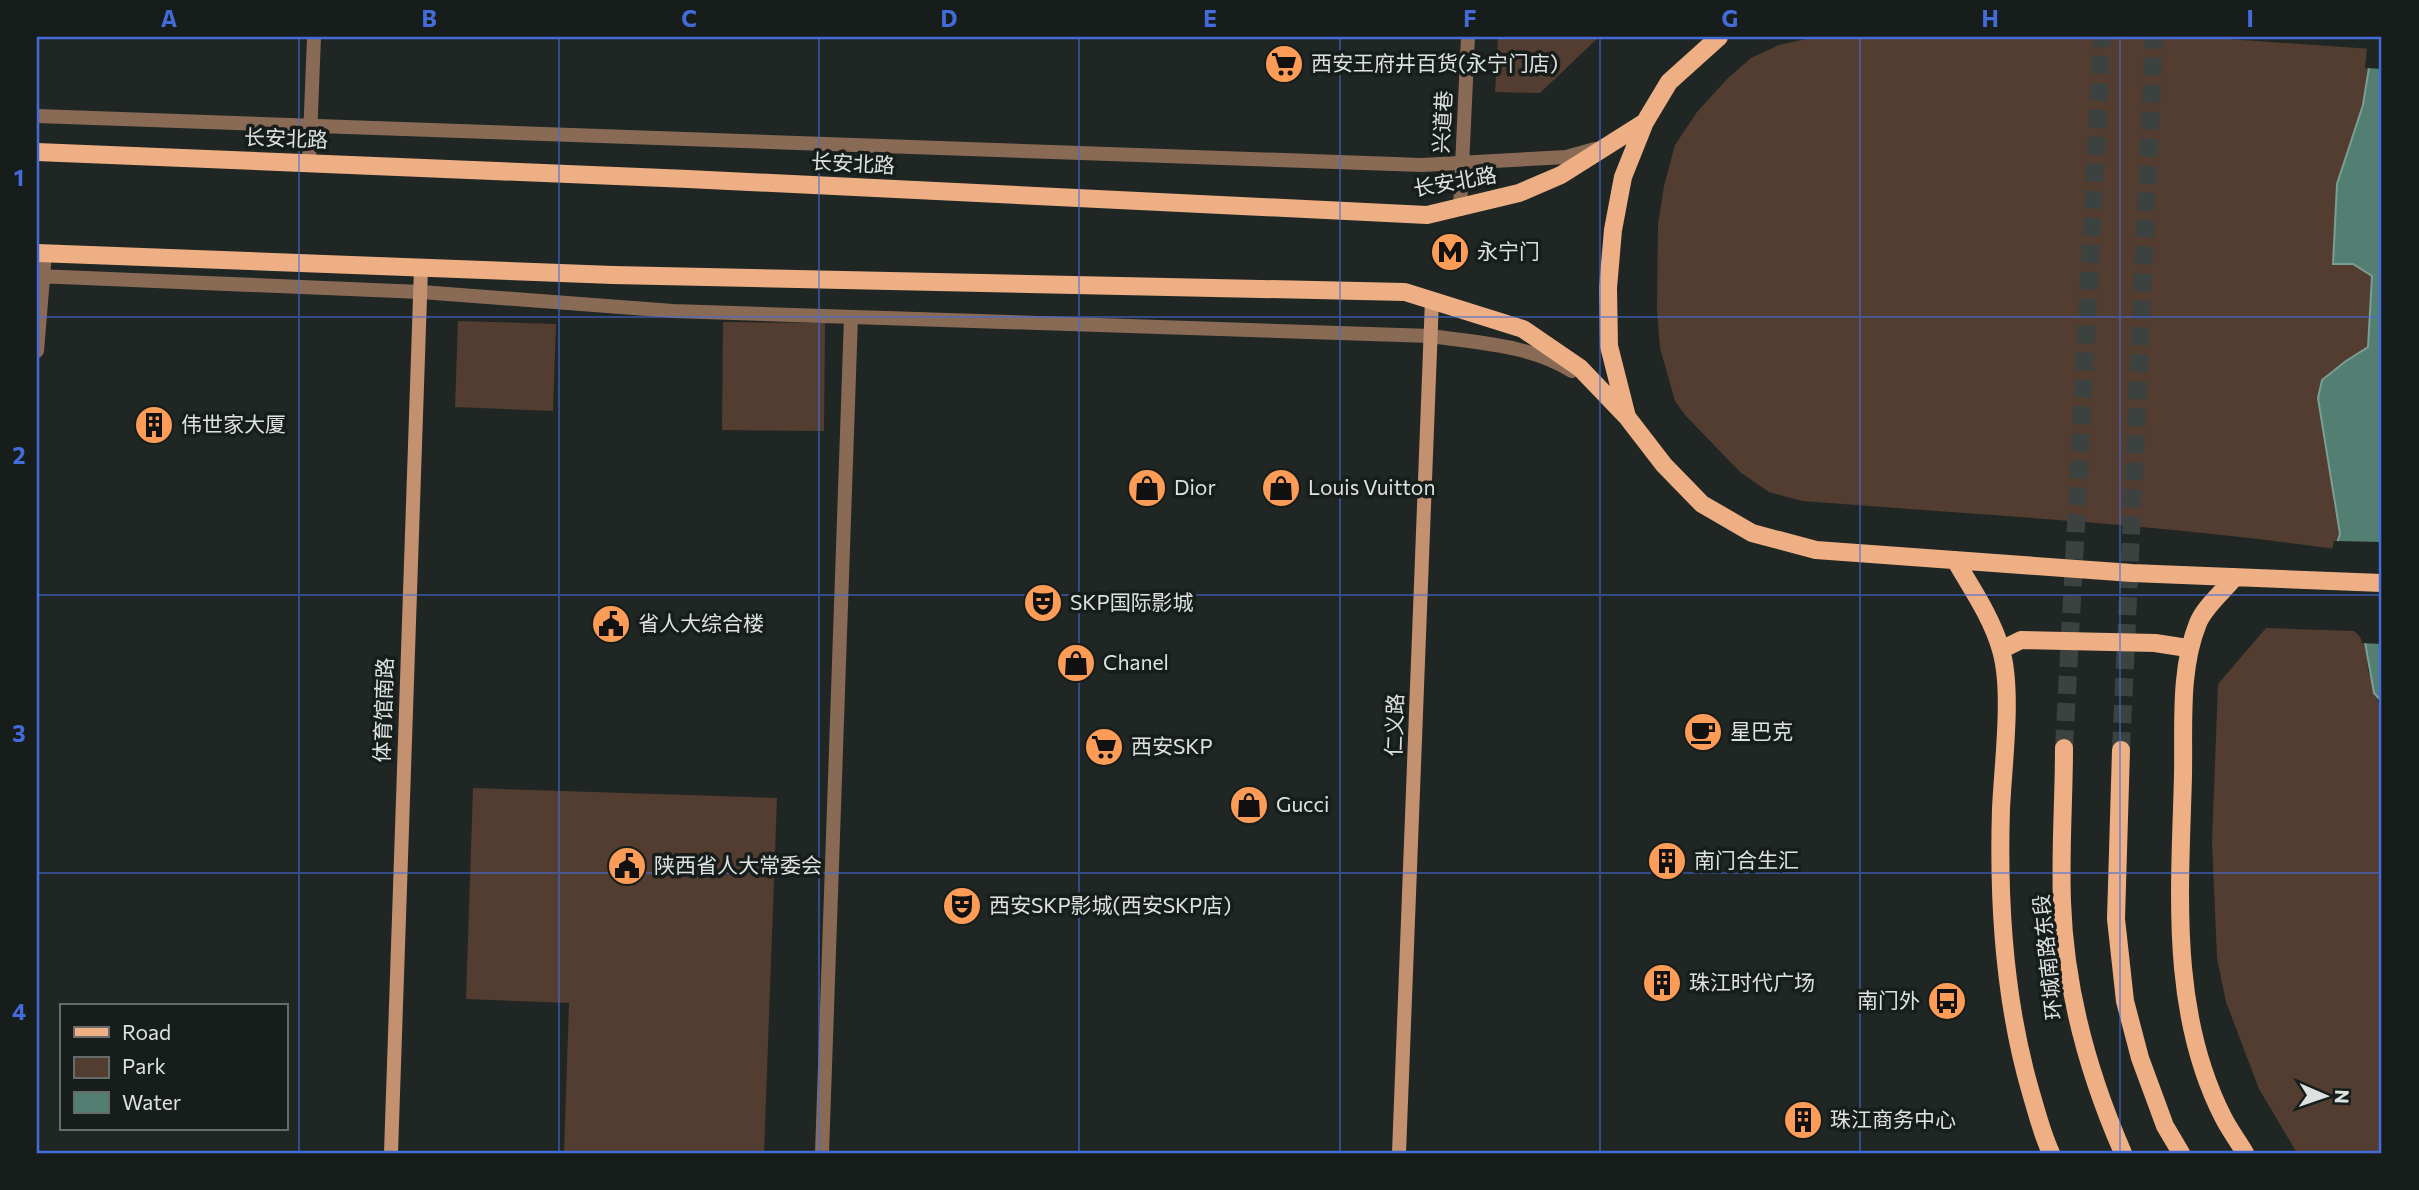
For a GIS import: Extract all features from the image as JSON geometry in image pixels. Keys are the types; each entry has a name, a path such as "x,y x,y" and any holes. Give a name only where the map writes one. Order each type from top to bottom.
{"main road":[{"path":"1627,417 1609,346 1608,288 1613,230 1623,177 1645,122 1669,82 1719,37"},
{"name":"长安北路","path":"37,152 1427,215 1460,209 1530,188 1561,175 1645,122"},
{"path":"41,253 626,276 1405,292 1524,329 1580,368 1627,417 1664,465 1702,504 1752,533 1816,550 2132,573 2382,583"},
{"path":"1955,560 1979,600 2001,650 2005,669 2006,705 1999,863 2003,938 2011,1006 2024,1070 2051,1153"},
{"path":"2235,577 2199,620 2189,652 2185,689 2180,915 2183,976 2191,1024 2204,1070 2222,1116 2245,1153"},
{"path":"2001,650 2021,640 2155,643 2181,647 2189,652"},
{"name":"环城南路东段","path":"2064,748 2062,902 2068,973 2084,1050 2101,1101 2123,1153"},
{"path":"2121,750 2116,919 2125,1001 2140,1058 2165,1126 2181,1153"}],"street":[{"path":"309,163 314,37"},
{"name":"兴道巷","path":"1460,209 1468,37"},
{"path":"37,116 1422,165 1566,157 1606,146"},
{"path":"37,351 41,253"},
{"name":"体育馆南路","path":"390,1153 421,268"},
{"path":"40,276 421,292 673,311 1431,336 1509,347 1562,365 1599,387"},
{"name":"仁义路","path":"1399,1153 1432,299"},
{"path":"822,1153 851,317"}],"green space":[{"path":"1498,37 1599,37 1540,93 1495,92"},
{"path":"1814,37 2228,39 2372,49 2363,105 2337,184 2333,263 2353,264 2372,276 2368,347 2346,361 2333,500 2340,534 2335,549 2136,527 1802,501 1769,492 1740,472 1675,401 1660,348 1657,310 1658,224 1664,186 1675,145 1697,112 1727,79 1751,58 1779,45"},
{"path":"458,321 556,324 553,411 455,407"},
{"path":"723,322 825,323 824,431 722,430"},
{"path":"2266,628 2354,631 2366,642 2368,670 2382,714 2382,1153 2297,1153 2259,1089 2226,1002 2217,958 2212,842 2218,684"},
{"path":"473,788 777,798 764,1153 564,1153 569,1003 466,999"}],"water":[{"path":"2382,37 2382,702 2374,693 2365,642 2335,549 2340,534 2318,398 2322,380 2368,347 2372,276 2353,264 2333,264 2337,184 2363,105 2372,49"}],"pier":[{"path":"2368,37 2382,37 2382,69 2365,68"},
{"path":"2334,541 2382,542 2382,644 2362,643 2332,550"}],"tunnel":[{"path":"2064,748 2102,37"},
{"path":"2121,750 2154,37"}],"place":[{"name":"西安王府井百货(永宁门店)","path":"1284,64"},
{"name":"永宁门","path":"1450,252"},
{"name":"伟世家大厦","path":"154,425"},
{"name":"Dior","path":"1147,488"},
{"name":"Louis Vuitton","path":"1281,488"},
{"name":"SKP国际影城","path":"1043,603"},
{"name":"省人大综合楼","path":"611,624"},
{"name":"Chanel","path":"1076,663"},
{"name":"星巴克","path":"1703,732"},
{"name":"西安SKP","path":"1104,747"},
{"name":"Gucci","path":"1249,805"},
{"name":"南门合生汇","path":"1667,861"},
{"name":"陕西省人大常委会","path":"627,866"},
{"name":"西安SKP影城(西安SKP店)","path":"962,906"},
{"name":"珠江时代广场","path":"1662,983"},
{"name":"南门外","path":"1947,1001"},
{"name":"珠江商务中心","path":"1803,1120"}]}
